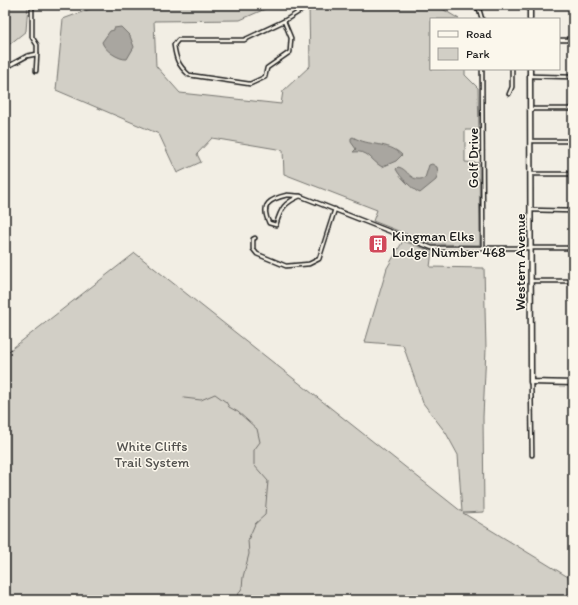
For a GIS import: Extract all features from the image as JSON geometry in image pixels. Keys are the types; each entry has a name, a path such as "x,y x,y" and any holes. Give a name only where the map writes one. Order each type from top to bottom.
{"street":[{"path":"32,5 32,37 37,45 36,71"},
{"path":"284,21 291,38 290,52 267,68 265,77 250,84 189,75 182,68 176,58 174,45 178,40 244,40 284,21 302,10 304,5"},
{"path":"472,5 479,9 482,18"},
{"path":"479,9 484,5"},
{"path":"530,5 530,18"},
{"path":"560,40 573,40"},
{"path":"5,68 27,56 37,54"},
{"name":"Golf Drive","path":"482,70 483,248"},
{"path":"509,94 512,87 512,70"},
{"name":"Western Avenue","path":"530,70 532,455"},
{"path":"530,76 573,77"},
{"path":"530,109 573,109"},
{"path":"530,141 573,141"},
{"path":"530,174 573,174"},
{"path":"300,196 283,207 276,225 269,223 265,212 265,206 269,202 280,196 300,196 432,248 573,248"},
{"path":"255,238 253,239 253,249 257,254 286,266 309,264 319,258 335,209"},
{"path":"531,210 573,211"},
{"path":"531,281 573,281"},
{"path":"531,382 573,383"}],"green space":[{"path":"5,5 28,5 26,31 5,48"},
{"path":"101,5 274,5 240,20 154,21 156,66 180,93 281,104 283,91 310,66 309,5 436,5 457,18 430,18 430,70 465,70 465,75 478,88 479,130 465,130 465,162 479,163 480,244 432,244 373,221 377,210 284,174 283,150 212,138 197,154 201,162 177,173 159,134 56,90 63,19"},
{"name":"White Cliffs Trail System","path":"403,241 432,251 430,267 484,268 486,349 483,417 484,512 463,513 573,580 573,600 5,600 5,354 135,253 462,512 458,455 446,433 423,403 403,345 365,342 387,268"}],"shaded area":[{"path":"121,27 130,36 134,47 127,59 120,58 112,54 102,42 110,31 114,30 114,28"},
{"path":"353,137 365,142 391,148 402,155 396,161 382,167 366,154 353,152 356,149 351,142 351,138"},
{"path":"432,164 437,167 438,173 436,180 420,193 407,183 396,169 398,167 402,168 412,177 420,179 425,178 429,165"}],"waterway":[{"path":"184,398 201,400 215,394 257,429 260,442 254,450 254,465 268,481 265,515 255,524 248,540 249,554 243,577 242,588 235,600"}],"place":[{"name":"Kingman Elks Lodge Number 468","path":"378,244"}]}
